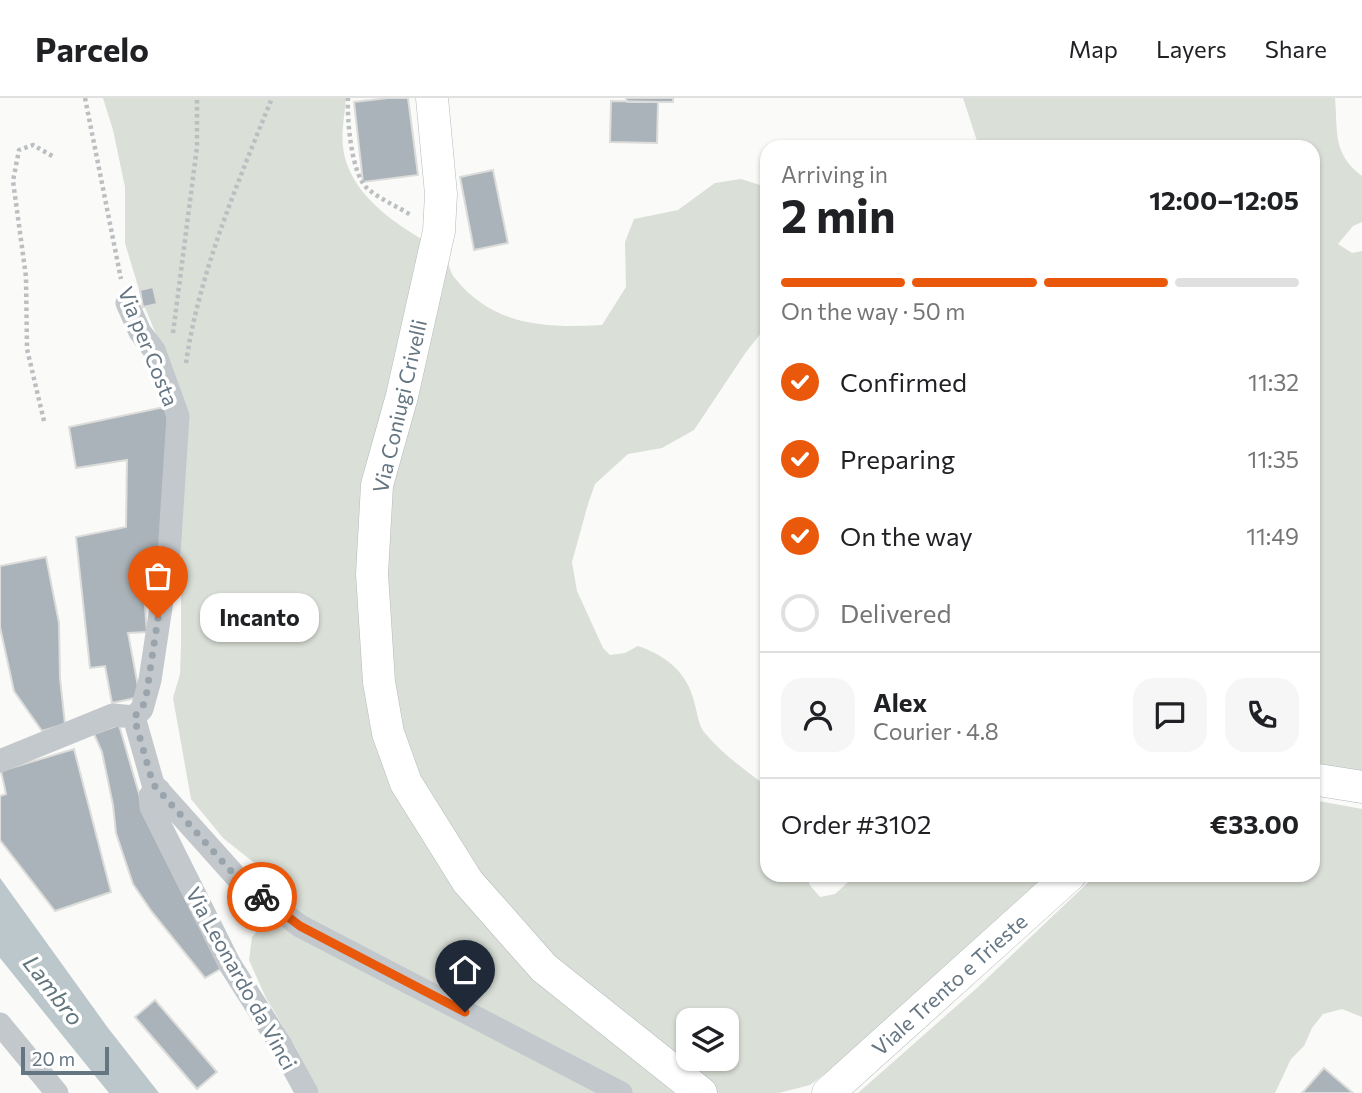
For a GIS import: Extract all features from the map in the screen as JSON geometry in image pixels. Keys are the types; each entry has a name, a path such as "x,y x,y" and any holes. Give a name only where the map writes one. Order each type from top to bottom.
{"street":[{"name":"Via Coniugi Crivelli","path":"432,98 441,194 439,231 402,396 377,485 372,574 379,682 388,733 406,783 468,882 544,968 701,1093"},
{"name":"Via per Costa","path":"128,303 140,332 154,350 178,416 169,554 150,680 142,709 134,717"},
{"path":"0,761 113,715 134,717 153,784 239,880 300,926 621,1093"},
{"path":"1320,780 1362,787"},
{"name":"Via Leonardo da Vinci","path":"159,790 149,796 151,807 229,963 281,1045 307,1093"},
{"name":"Viale Trento e Trieste","path":"828,1093 1062,882"},
{"path":"0,1024 57,1093"}],"path":[{"name":"Via per Costa","path":"85,98 128,303"},
{"path":"166,382 197,147 197,98"},
{"path":"186,367 204,283 239,177 272,98"},
{"path":"348,98 347,111 358,176 367,189 439,231"},
{"path":"44,421 27,349 26,277 13,181 19,150 33,145 54,158"}],"shaded area":[{"path":"103,98 346,98 343,147 347,165 367,197 396,223 445,252 454,277 485,306 502,315 540,324 602,325 626,287 625,242 634,219 678,210 715,183 741,179 760,185 760,334 694,430 662,448 628,454 595,484 572,562 577,591 603,648 610,655 625,653 638,646 657,654 674,666 691,691 704,732 760,781 760,882 809,882 820,897 835,894 848,882 1042,882 853,1053 810,1085 779,1093 319,1093 266,998 249,960 252,937 268,918 276,880 223,838 191,799 173,698 180,674 181,507 163,351 143,303 125,243 125,187"},
{"path":"963,98 1335,98 1341,150 1352,167 1362,176 1362,222 1353,226 1338,244 1352,253 1362,251 1362,771 1320,765 1320,140 977,140"},
{"path":"1320,801 1362,809 1362,1017 1342,1009 1323,1014 1312,1028 1304,1046 1291,1059 1275,1093 858,1093 977,988 1089,882 1320,882"}],"water":[{"name":"Lambro","path":"0,878 108,1028 159,1093 109,1093 0,958"}],"building":[{"path":"408,98 418,175 363,182 354,102"},
{"path":"626,98 673,98 673,102 627,102"},
{"path":"611,101 658,102 657,143 610,142"},
{"path":"493,170 508,243 474,250 460,177"},
{"path":"153,287 157,304 143,307 140,290"},
{"path":"169,406 161,570 142,570 147,632 128,633 140,697 112,703 105,666 90,668 76,537 126,527 127,460 76,468 69,427"},
{"path":"46,557 59,623 60,678 65,724 42,731 14,691 0,627 0,566"},
{"path":"119,725 144,811 224,967 205,978 133,884 116,833 102,752 94,734"},
{"path":"74,749 111,892 55,911 0,840 0,796 6,794 1,771"},
{"path":"155,1000 217,1072 197,1089 135,1017"},
{"path":"1324,1068 1353,1093 1302,1093"}],"way so far":[{"path":"158,618 146,697 142,709 134,717 153,784 239,880 262,897"}],"place":[{"name":"Incanto","path":"158,618"}],"route":[{"path":"262,897 300,926 465,1012"}]}
